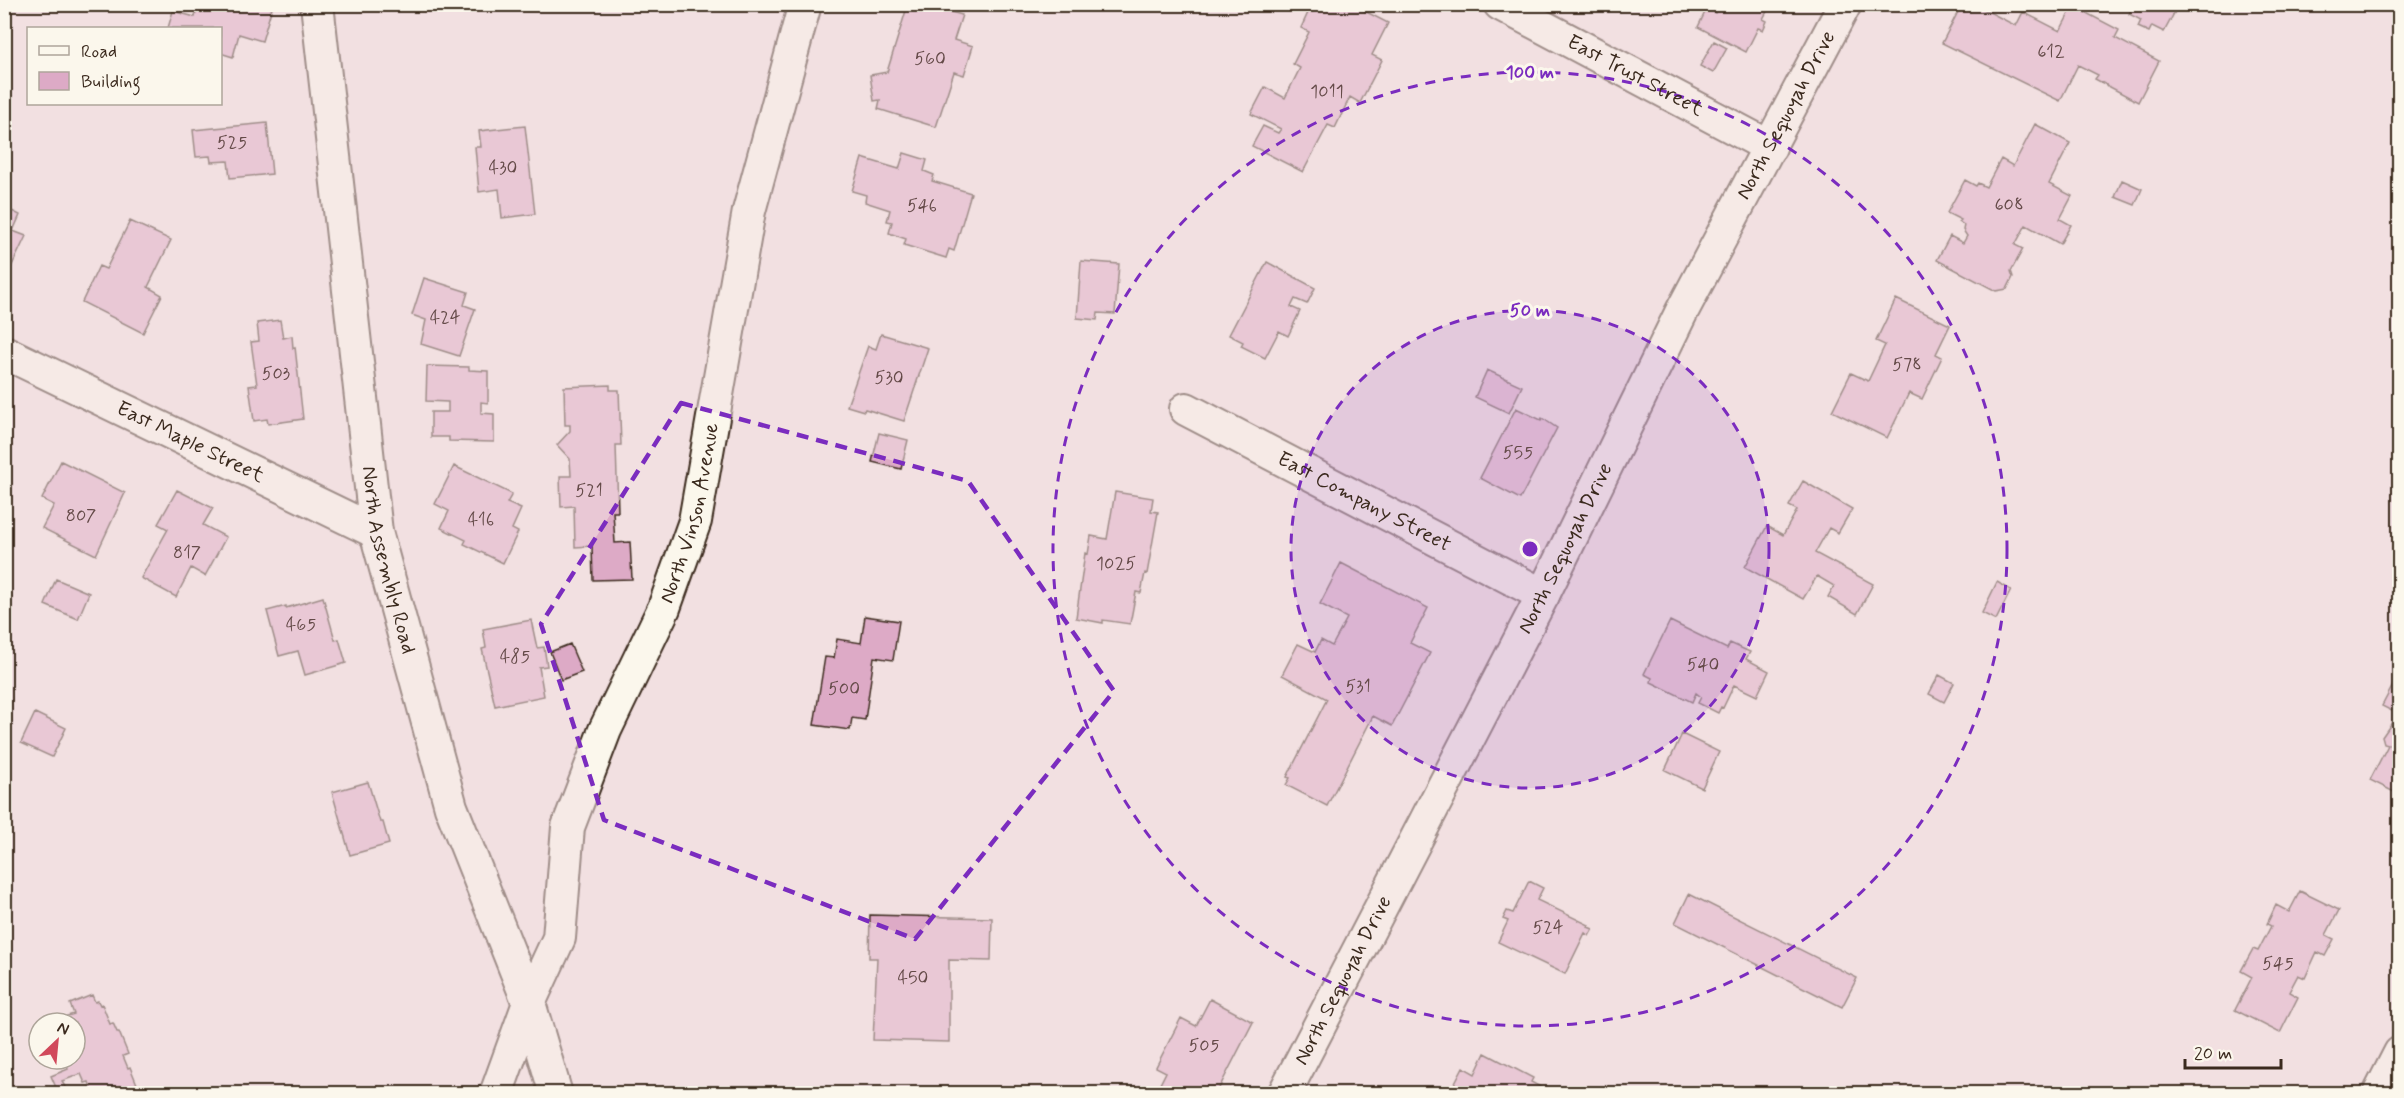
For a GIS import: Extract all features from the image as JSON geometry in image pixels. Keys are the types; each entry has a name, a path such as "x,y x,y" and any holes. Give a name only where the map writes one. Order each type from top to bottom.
{"street":[{"name":"North Assembly Road","path":"317,4 376,532 451,807 529,1003 556,1094"},
{"name":"North Vinson Avenue","path":"496,1094 529,1003 559,938 568,827 605,730 664,608 695,521 749,211 805,4"},
{"name":"East Trust Street","path":"1500,4 1770,147"},
{"name":"North Sequoyah Drive","path":"1284,1094 1543,595 1681,313 1845,4"},
{"name":"East Maple Street","path":"4,352 376,532"},
{"name":"East Company Street","path":"1186,409 1543,595"},
{"path":"2379,1094 2400,1053"}],"highlighted area":[{"path":"681,403 968,481 1114,691 915,939 604,820 541,624"}],"building":[{"path":"198,4 273,4 262,41 239,34 233,57 222,54 222,27 168,27 173,11 195,17"},
{"path":"908,4 948,4 947,11 962,15 954,40 973,46 964,75 954,72 936,127 878,109 880,100 874,101 870,75 887,72"},
{"path":"1312,4 1351,4 1388,23 1372,55 1382,60 1360,103 1350,97 1335,128 1328,125 1303,172 1252,146 1263,126 1278,133 1281,129 1251,114 1265,87 1285,98 1300,68 1293,64 1309,32 1301,28"},
{"path":"1719,4 1771,4 1763,19 1767,21 1763,30 1758,28 1746,52 1698,27 1707,8 1715,13"},
{"path":"1962,4 1974,4 2016,26 2023,12 2060,31 2073,6 2119,30 2115,38 2159,61 2138,102 2095,79 2098,75 2078,65 2060,101 1942,43"},
{"path":"2134,4 2179,4 2164,32 2152,26 2149,32 2138,27 2141,20 2129,14"},
{"path":"1714,41 1727,48 1713,73 1700,66"},
{"path":"267,123 272,174 230,178 228,161 211,162 210,156 196,157 193,130"},
{"path":"2035,124 2070,143 2049,184 2072,196 2060,219 2071,225 2060,244 2026,225 2015,245 2023,249 2011,271 2013,277 2007,289 1996,291 1937,260 1950,236 1963,243 1967,236 1963,230 1964,225 1959,222 1961,220 1947,213 1965,180 1976,186 1978,183 1986,187 2001,159 2013,166"},
{"path":"525,126 535,214 502,218 499,189 479,192 475,147 481,147 479,131"},
{"path":"904,153 927,160 924,171 934,175 932,181 971,193 954,251 949,249 946,258 904,245 906,239 889,233 892,222 887,221 890,210 865,202 866,195 852,191 862,158 899,169"},
{"path":"2122,180 2142,189 2135,205 2115,197"},
{"path":"4,207 20,215 13,231 26,236 6,278"},
{"path":"130,221 171,240 148,287 162,295 143,333 82,302 99,266 106,269"},
{"path":"1081,261 1119,264 1115,314 1098,313 1097,320 1077,318"},
{"path":"1267,262 1315,288 1307,304 1295,299 1291,307 1300,311 1288,336 1279,331 1265,358 1241,346 1243,342 1229,335"},
{"path":"424,278 468,292 464,305 475,309 459,356 421,344 426,320 412,315"},
{"path":"1896,299 1950,325 1936,354 1942,357 1922,399 1909,393 1887,438 1832,411 1851,373 1868,381 1885,345 1876,341"},
{"path":"280,320 283,338 292,336 293,348 295,347 303,419 268,424 267,419 254,421 249,386 257,385 251,342 259,341 257,323"},
{"path":"881,334 928,348 904,421 847,406 868,346 876,349"},
{"path":"427,366 469,367 469,370 488,371 488,403 481,402 481,413 494,414 494,442 449,441 449,437 431,437 431,412 448,412 448,402 426,401"},
{"path":"1487,370 1522,386 1509,413 1475,397"},
{"path":"610,385 610,390 619,390 621,445 616,445 618,512 613,512 615,543 630,542 632,579 593,580 592,546 575,547 574,506 561,507 560,476 571,476 570,459 557,445 570,431 570,425 565,425 564,387"},
{"path":"1516,408 1541,420 1542,418 1557,428 1520,499 1480,478"},
{"path":"879,433 908,440 901,469 872,462"},
{"path":"61,461 125,493 96,555 42,528 54,505 42,499"},
{"path":"454,466 512,494 507,503 521,509 512,529 518,532 503,563 464,544 466,540 441,528 449,511 435,504"},
{"path":"1803,481 1852,509 1838,533 1829,528 1815,553 1873,584 1857,614 1828,597 1834,586 1817,576 1803,599 1745,567 1767,526 1783,535 1797,510 1789,506"},
{"path":"177,490 213,508 203,525 226,537 205,576 191,568 176,597 141,578 168,529 158,524"},
{"path":"1115,492 1153,498 1151,511 1158,512 1147,574 1145,573 1141,593 1136,592 1130,624 1103,620 1103,623 1076,618 1085,553 1088,554 1091,536 1107,539"},
{"path":"1341,563 1428,608 1410,643 1430,653 1392,726 1373,716 1327,806 1286,785 1290,778 1287,777 1327,699 1282,675 1298,644 1315,652 1321,640 1332,646 1347,618 1320,604"},
{"path":"56,579 89,593 78,619 45,605"},
{"path":"1997,582 2011,590 1996,620 1982,613"},
{"path":"323,597 335,640 339,639 346,663 305,675 298,651 279,656 267,611"},
{"path":"865,616 899,621 893,660 874,657 865,720 852,718 850,730 814,725 825,657 834,658 837,639 861,643"},
{"path":"531,620 537,648 544,647 547,666 539,667 544,696 495,706 482,649 486,648 483,629"},
{"path":"1670,621 1727,649 1730,643 1750,652 1746,659 1769,671 1757,696 1734,685 1723,708 1721,707 1718,713 1698,703 1701,697 1696,693 1692,702 1651,682 1652,678 1644,674"},
{"path":"570,644 582,672 561,680 550,652"},
{"path":"2400,672 2400,795 2370,780 2388,745 2384,744 2382,737 2398,714 2382,706"},
{"path":"1939,675 1954,683 1944,702 1929,694"},
{"path":"35,713 66,728 52,757 21,743"},
{"path":"1682,734 1719,752 1702,788 1665,770"},
{"path":"368,782 389,844 350,855 332,792"},
{"path":"1529,881 1543,888 1537,900 1593,929 1589,936 1585,933 1565,974 1498,942 1508,921 1503,919 1507,911 1513,913"},
{"path":"2300,891 2339,910 2326,935 2334,939 2325,956 2317,952 2305,978 2298,975 2289,992 2298,997 2280,1033 2235,1010 2252,977 2241,971 2253,949 2258,951 2271,926 2267,924 2276,905 2289,912"},
{"path":"1689,894 1857,978 1842,1007 1675,923"},
{"path":"870,915 992,918 991,961 949,960 949,1042 873,1040 877,958 869,958"},
{"path":"92,995 95,1002 102,1004 110,1024 113,1023 119,1032 128,1054 123,1056 141,1094 93,1094 89,1082 85,1083 81,1074 62,1081 66,1089 58,1092 51,1076 63,1071 87,1071 87,1011 73,1011 70,1004"},
{"path":"1210,999 1253,1022 1216,1094 1155,1094 1166,1072 1156,1067 1181,1018 1196,1026"},
{"path":"1485,1053 1533,1078 1531,1082 1546,1090 1544,1094 1449,1094 1463,1067 1475,1074"}]}
